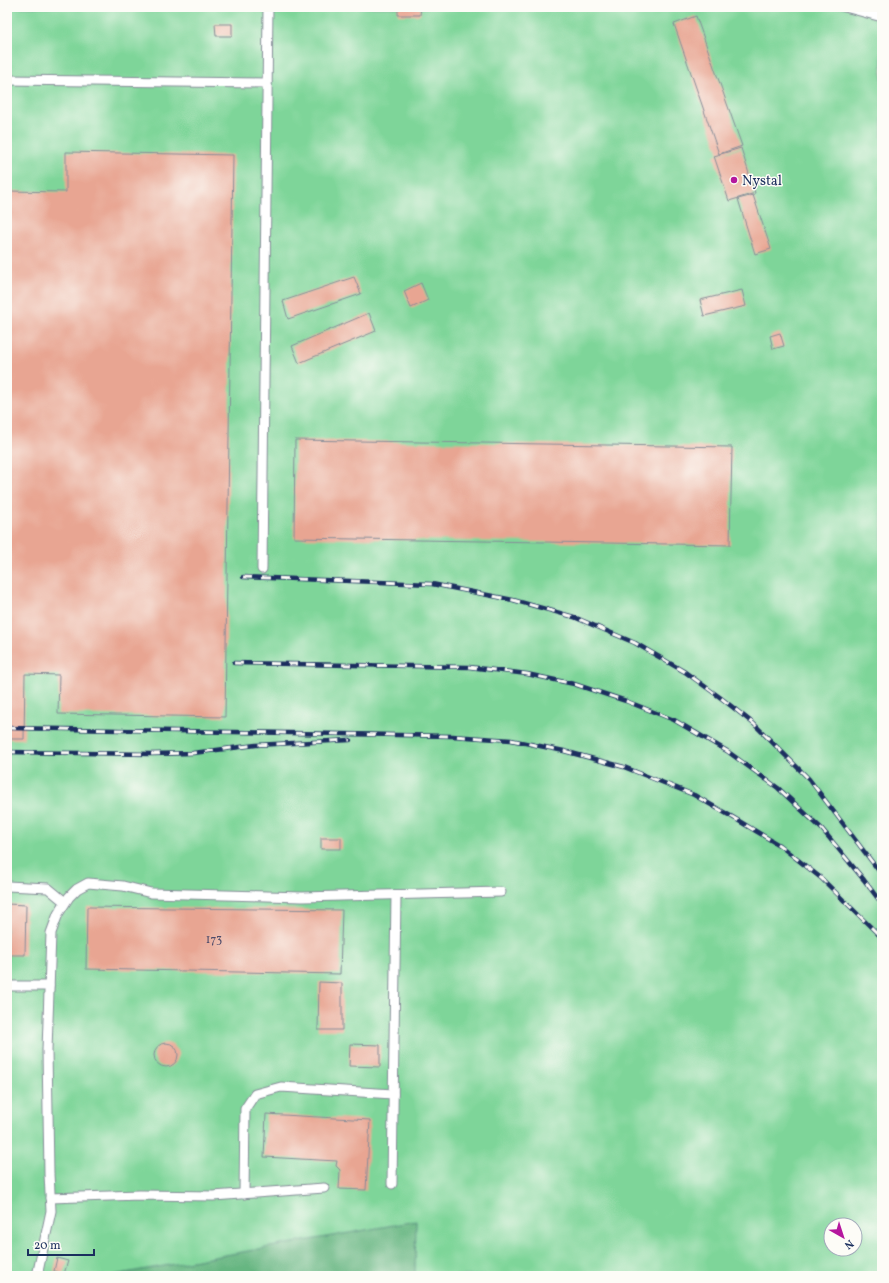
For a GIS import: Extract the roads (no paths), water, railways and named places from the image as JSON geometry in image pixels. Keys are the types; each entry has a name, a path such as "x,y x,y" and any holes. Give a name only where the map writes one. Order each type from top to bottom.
{"lane":[{"path":"262,569 268,7"},
{"path":"850,8 882,17"},
{"path":"7,80 267,83"},
{"path":"37,1276 51,1211 47,1050 51,933 58,914 65,902 77,889 88,883 123,886 151,893 302,897 501,892"},
{"path":"7,886 48,888 65,902"},
{"path":"392,1184 396,895"},
{"path":"7,986 50,986"},
{"path":"244,1194 245,1108 255,1094 281,1087 393,1094"},
{"path":"50,1198 140,1195 213,1196 324,1188"}],"railway":[{"path":"243,577 432,584 513,600 574,617 635,643 685,672 754,724 809,779 882,875"},
{"path":"234,663 469,667 527,674 574,684 626,701 674,720 727,751 778,788 822,829 882,904"},
{"path":"7,728 452,736 511,740 564,751 624,767 694,795 734,818 779,845 821,878 882,938"},
{"path":"7,752 152,754 193,753 256,745 350,740"}],"place":[{"name":"Nystal","path":"734,180"}]}
